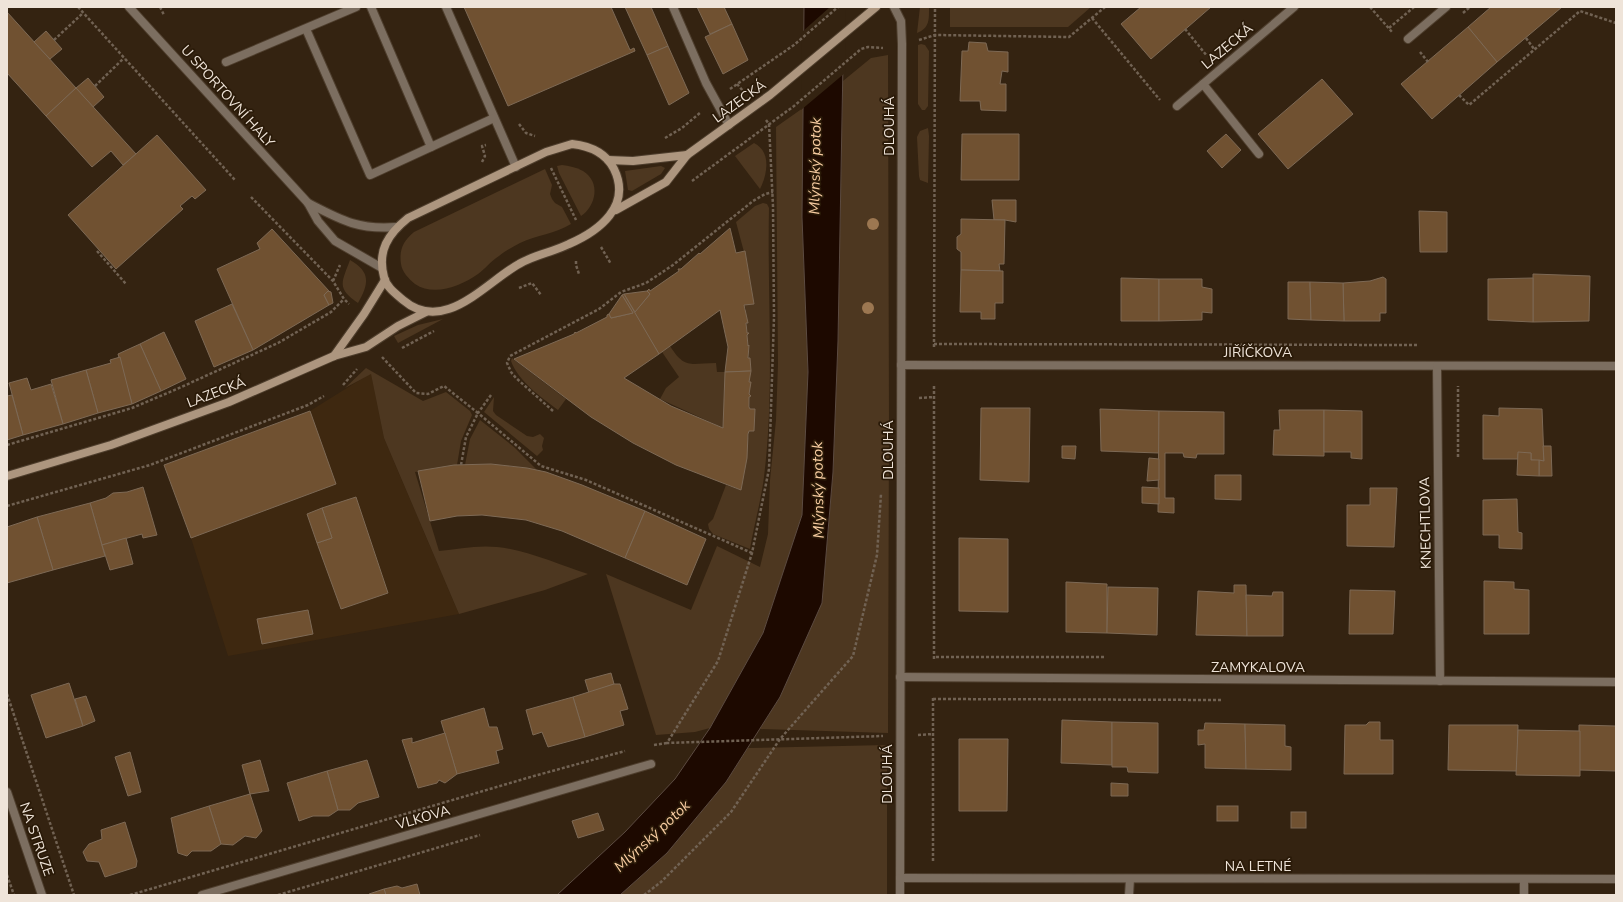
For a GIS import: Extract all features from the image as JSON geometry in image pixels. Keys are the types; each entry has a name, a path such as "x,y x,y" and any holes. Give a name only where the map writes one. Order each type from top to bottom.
{"main road":[{"name":"LAZECKÁ","path":"7,476 148,432 229,402 334,356 366,347 398,326 426,312 445,310 467,301 520,263 570,244 589,234 608,219 616,210 666,182 687,155 794,76 873,10"},
{"path":"426,312 418,310 395,294 385,280 382,268 384,244 396,228 417,212 554,149 572,144 582,145 597,151 608,160 614,170 618,184 616,210"},
{"path":"608,160 634,161 687,155"},
{"path":"334,356 364,314 385,280"}],"street":[{"name":"U SPORTOVNÍ HALY","path":"128,7 308,203 318,221 334,241 382,268"},
{"path":"226,62 356,7"},
{"path":"372,7 431,147"},
{"path":"446,7 516,167"},
{"path":"673,7 715,101 729,125"},
{"name":"DLOUHÁ","path":"894,7 901,21 902,44 900,895"},
{"name":"LAZECKÁ","path":"1177,106 1294,7"},
{"path":"1408,39 1446,7"},
{"path":"306,29 370,175 494,118"},
{"path":"1203,84 1259,154"},
{"name":"U SPORTOVNÍ HALY","path":"308,203 354,225 374,228 396,228"},
{"name":"JIŘÍČKOVA","path":"901,365 1616,366"},
{"name":"KNECHTLOVA","path":"1437,366 1440,681"},
{"name":"ZAMYKALOVA","path":"900,677 1616,682"},
{"name":"VLKOVA","path":"202,895 651,764"},
{"name":"NA STRUZE","path":"7,792 42,895"},
{"name":"NA LETNÉ","path":"900,878 1616,879"},
{"path":"1129,895 1130,878"},
{"path":"1524,879 1524,895"}],"path":[{"path":"78,7 235,180"},
{"path":"160,7 166,18"},
{"path":"660,140 682,128 737,84 794,45 838,7"},
{"path":"933,879 935,7"},
{"path":"918,41 935,36 1070,37 1105,7"},
{"path":"1389,28 1414,7"},
{"path":"1459,95 1469,105 1580,9 1616,23"},
{"path":"54,40 83,13"},
{"path":"1092,18 1162,103"},
{"path":"1186,29 1212,61"},
{"path":"1526,38 1534,49"},
{"path":"769,124 794,106 861,49 868,47 884,48"},
{"path":"1419,50 1428,62"},
{"path":"95,86 124,58"},
{"path":"737,84 747,96"},
{"path":"667,743 718,661 752,553 769,463 774,318 773,192 769,124 763,117"},
{"path":"516,118 526,133 537,136"},
{"path":"481,165 485,156 482,146"},
{"path":"550,167 576,220"},
{"path":"553,411 511,372 507,363 510,356 599,309 621,292 646,283 673,265 753,201 765,194 773,192"},
{"path":"251,197 333,281 344,299 352,307"},
{"path":"598,244 611,264"},
{"path":"96,251 126,284"},
{"path":"333,281 342,263"},
{"path":"7,445 132,408 177,389 278,343 331,312 344,299"},
{"path":"934,344 1426,345"},
{"path":"382,357 416,393 428,394 444,386 541,466 586,480 752,553"},
{"path":"461,465 466,437 478,413 491,395"},
{"path":"7,506 150,465 308,405 324,396"},
{"path":"901,399 934,397"},
{"path":"644,895 661,882 731,812 780,739 853,656 877,555 881,486"},
{"path":"934,657 1106,657"},
{"path":"7,694 74,895"},
{"path":"646,747 667,743 933,734"},
{"path":"130,895 612,753 633,749"},
{"path":"7,875 14,895"}],"shaded area":[{"path":"920,7 929,7 929,19 927,26 917,33"},
{"path":"950,7 1091,7 1068,27 950,27"},
{"path":"918,45 925,45 929,51 928,106 925,110 922,110 918,104"},
{"path":"888,55 888,733 760,729 780,697 822,603 833,472 838,341 843,81 871,58"},
{"path":"803,108 802,217 808,372 802,515 763,633 710,728 695,732 656,735 606,574 691,610 717,546 760,567 768,534 770,480 776,420 778,364 776,127"},
{"path":"928,128 928,183 920,180 919,176 917,137 920,131"},
{"path":"754,143 764,152 766,158 765,177 760,189 735,156"},
{"path":"562,165 583,171 592,181 594,187 593,200 586,212 581,216 559,173 557,166"},
{"path":"661,166 665,168 661,174 632,191 628,190 625,171"},
{"path":"545,169 552,185 550,194 552,199 555,203 562,207 571,224 559,230 520,243 496,258 478,274 456,286 439,290 430,290 415,284 406,275 401,264 401,250 407,239 414,232"},
{"path":"763,203 767,204 769,208 769,410 764,477 750,549 713,534 709,529 708,524 713,519 726,485 741,490 749,431 754,431 755,409 750,409 749,397 751,396 749,394 749,346 747,335 749,333 747,333 746,309 744,305 754,304 745,252 736,222 755,206"},
{"path":"350,260 362,269 366,279 362,296 358,303 346,293 343,284 343,279"},
{"path":"443,319 398,343 394,336 418,325"},
{"path":"670,346 680,359 689,364 716,363 717,372 725,372 723,428 660,399 666,388 679,377 662,352"},
{"path":"512,358 566,399 558,410 524,382 514,368 511,361"},
{"path":"366,368 423,401 446,392 470,411 472,415 461,441 457,465 415,472 439,551 482,546 497,547 532,554 588,574 545,590 459,614 384,438 371,374 345,388"},
{"path":"371,373 384,438 459,614 228,656 191,538 164,465 310,411"},
{"path":"494,397 493,411 496,415 527,436 533,437 540,434 544,438 542,446 543,450 537,456 484,412"},
{"path":"480,420 514,447 537,470 501,465 465,465 470,439"},
{"path":"887,745 887,895 620,895 667,853 726,782 748,748"}],"water":[{"name":"Mlýnský potok","path":"804,7 844,7 838,341 833,472 822,603 780,697 726,782 667,853 620,895 557,895 625,832 675,779 710,728 763,633 802,515 808,372 802,217"}],"pier":[{"path":"830,7 846,7 845,73 801,110 802,32"}],"building":[{"path":"464,7 611,7 630,50 634,48 635,51 508,106"},
{"path":"625,7 651,7 668,46 647,55"},
{"path":"697,7 724,7 732,24 710,34"},
{"path":"1141,7 1211,7 1151,59 1121,24"},
{"path":"1491,7 1562,7 1497,62 1468,27"},
{"path":"7,12 76,88 46,116 7,73"},
{"path":"732,24 748,60 723,74 705,37"},
{"path":"1468,27 1497,62 1432,119 1401,84"},
{"path":"46,31 62,49 50,59 34,42"},
{"path":"969,42 986,43 988,51 1008,52 1008,72 1002,71 1000,84 1006,84 1006,111 981,110 980,101 960,101 962,51 968,51"},
{"path":"668,46 689,93 669,105 647,55"},
{"path":"88,78 104,97 93,107 76,88"},
{"path":"1322,79 1353,114 1288,169 1258,134"},
{"path":"76,88 136,154 123,165 111,151 92,167 46,116"},
{"path":"962,134 1019,134 1019,180 961,180"},
{"path":"1226,134 1241,150 1222,168 1207,151"},
{"path":"157,135 206,190 195,199 192,196 180,206 183,209 116,269 68,215"},
{"path":"992,200 1016,200 1016,222 994,220"},
{"path":"1419,211 1447,212 1447,252 1420,252"},
{"path":"961,219 1005,220 1004,264 999,264 1000,271 961,270 961,252 957,249 957,237 961,234"},
{"path":"730,228 736,253 745,251 754,304 744,305 748,323 746,323 747,333 749,333 747,335 748,346 749,345 748,358 750,358 751,371 725,372 728,347 720,310 659,354 634,313 650,294 647,291 649,289 650,291 679,271 678,269 681,269"},
{"path":"272,229 329,291 324,295 329,305 253,350 217,269 260,249 257,243"},
{"path":"961,270 1003,271 1003,303 995,303 995,319 981,319 981,312 960,312"},
{"path":"1533,274 1590,276 1589,321 1533,322"},
{"path":"1383,277 1386,279 1386,313 1380,313 1380,321 1344,321 1343,283 1370,281"},
{"path":"1121,278 1159,279 1159,321 1121,321"},
{"path":"1533,278 1533,322 1488,320 1488,279"},
{"path":"1159,279 1202,279 1202,287 1212,289 1212,313 1202,312 1202,320 1159,321"},
{"path":"1288,282 1310,282 1311,320 1288,319"},
{"path":"1310,282 1343,283 1344,321 1311,320"},
{"path":"328,291 331,292 333,303 329,305 324,295"},
{"path":"647,291 650,294 635,312 624,294"},
{"path":"624,294 659,354 624,378 671,406 723,428 725,372 751,371 749,394 751,396 749,397 749,407 750,409 755,409 754,431 749,431 748,434 747,458 741,490 676,465 633,443 591,417 514,359 574,334 575,332 576,333 607,317 609,314 611,318 633,313 622,295"},
{"path":"622,295 633,313 611,318 609,314"},
{"path":"232,304 253,350 214,367 195,321"},
{"path":"164,332 186,379 161,391 140,344"},
{"path":"140,344 161,391 132,404 118,354"},
{"path":"120,357 132,404 98,413 86,370 111,363 110,360"},
{"path":"86,370 98,413 63,424 51,380"},
{"path":"27,378 31,390 51,384 63,424 23,435 9,383"},
{"path":"12,395 23,435 7,440 7,396"},
{"path":"981,408 1030,408 1029,482 980,480"},
{"path":"1499,408 1542,409 1544,461 1531,460 1531,453 1518,454 1518,459 1483,459 1483,415 1499,416"},
{"path":"1100,409 1159,411 1159,453 1101,451"},
{"path":"1279,410 1324,410 1324,456 1273,455 1274,430 1280,430"},
{"path":"1324,410 1362,411 1362,459 1351,458 1351,452 1324,452"},
{"path":"310,411 336,484 191,538 164,465"},
{"path":"1159,411 1224,412 1224,454 1197,454 1196,458 1184,457 1183,453 1165,453 1165,498 1174,498 1174,513 1158,512"},
{"path":"1062,446 1076,446 1075,459 1062,458"},
{"path":"1543,446 1551,446 1552,476 1539,476 1539,460 1544,461"},
{"path":"1518,452 1531,453 1531,460 1539,460 1539,476 1517,475"},
{"path":"1149,458 1159,459 1159,480 1147,481"},
{"path":"491,464 527,468 546,472 645,511 625,558 562,531 526,520 482,515 457,516 430,521 418,471 454,465"},
{"path":"1215,475 1241,475 1241,500 1215,499"},
{"path":"143,487 157,535 143,538 142,534 102,545 90,503 106,498 113,493 127,492"},
{"path":"1142,487 1159,488 1159,504 1142,503"},
{"path":"1370,488 1397,488 1394,547 1347,546 1347,505 1370,505"},
{"path":"356,497 388,593 341,609 317,543 332,538 322,508"},
{"path":"1517,499 1518,532 1522,533 1522,549 1499,548 1499,535 1483,535 1483,500"},
{"path":"90,503 105,556 53,570 37,517"},
{"path":"322,508 332,538 317,543 307,514"},
{"path":"645,511 706,539 687,585 625,558"},
{"path":"37,517 53,570 7,583 7,527"},
{"path":"126,538 133,564 110,570 102,545"},
{"path":"959,538 1008,539 1008,612 959,611"},
{"path":"1484,581 1514,582 1514,589 1529,590 1529,634 1484,634"},
{"path":"1066,582 1107,584 1107,633 1066,632"},
{"path":"1234,585 1246,585 1247,636 1196,635 1198,591 1234,593"},
{"path":"1108,587 1158,588 1157,635 1107,633"},
{"path":"1350,590 1395,591 1393,634 1349,634"},
{"path":"1273,592 1283,592 1283,636 1247,636 1246,595 1272,596"},
{"path":"308,610 313,634 262,644 257,619"},
{"path":"611,673 614,684 589,693 585,680"},
{"path":"69,683 83,726 46,738 31,695"},
{"path":"614,684 620,684 628,709 620,711 624,725 585,737 573,697"},
{"path":"86,696 95,721 83,726 75,699"},
{"path":"573,697 585,737 548,747 542,732 533,735 526,710"},
{"path":"484,708 489,727 497,727 503,749 496,751 499,763 457,774 441,721"},
{"path":"1062,720 1112,722 1112,765 1061,763"},
{"path":"1112,722 1158,723 1158,773 1128,772 1127,767 1112,767"},
{"path":"1369,722 1380,722 1380,740 1393,740 1393,774 1344,774 1345,725 1366,725"},
{"path":"1205,723 1245,724 1246,769 1205,768 1205,744 1198,745 1198,730 1204,730"},
{"path":"1245,724 1285,725 1285,746 1291,747 1291,770 1246,769"},
{"path":"1449,725 1518,725 1517,771 1448,770"},
{"path":"1579,725 1616,726 1616,771 1579,770"},
{"path":"1518,730 1580,731 1580,776 1516,775"},
{"path":"445,733 457,774 445,783 439,780 437,783 418,788 402,740 412,738 412,743"},
{"path":"959,739 1008,739 1007,811 959,811"},
{"path":"130,752 141,792 128,796 115,757"},
{"path":"260,760 269,791 250,794 242,765"},
{"path":"367,760 379,797 358,803 350,810 338,810 327,771"},
{"path":"327,771 338,810 329,816 313,816 299,821 287,783"},
{"path":"1111,783 1128,784 1128,796 1111,796"},
{"path":"250,794 262,831 256,838 245,836 233,845 221,844 209,806"},
{"path":"209,806 221,844 211,851 192,851 187,856 178,853 171,818"},
{"path":"1217,806 1238,806 1238,821 1217,821"},
{"path":"1291,812 1306,812 1306,828 1291,828"},
{"path":"598,813 604,830 578,838 572,821"},
{"path":"125,822 137,861 136,867 105,877 99,862 87,861 83,852 89,844 102,839 101,830"},
{"path":"417,884 420,895 386,895 384,889 397,886 402,888"},
{"path":"384,889 386,895 369,895 369,894"}]}
